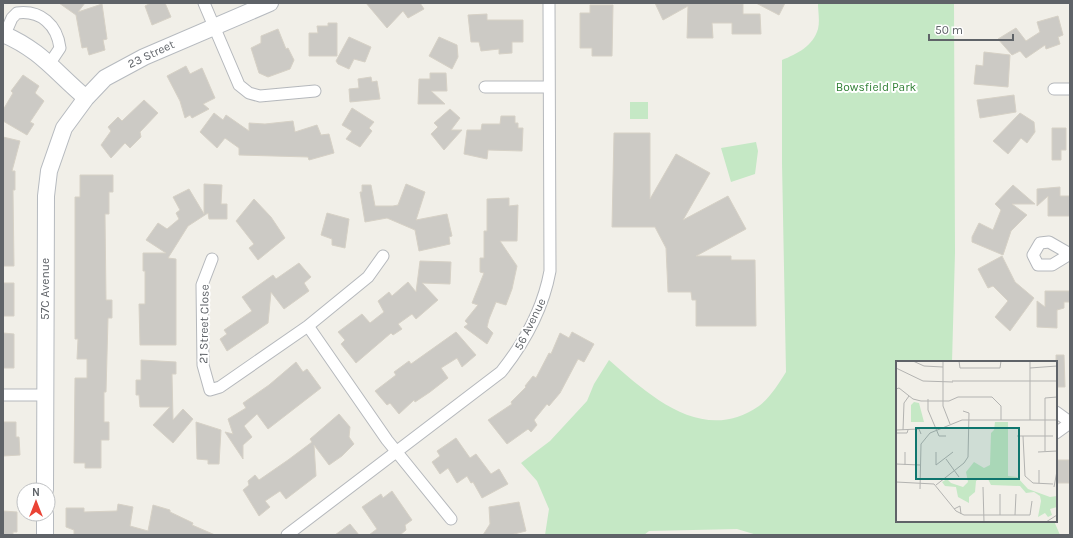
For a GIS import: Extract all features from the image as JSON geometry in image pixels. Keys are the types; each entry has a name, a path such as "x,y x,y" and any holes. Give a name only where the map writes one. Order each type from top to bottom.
{"street":[{"path":"204,3 239,85 249,93 260,96 315,91"},
{"name":"23 Street","path":"86,98 105,78 122,68 270,3"},
{"name":"56 Avenue","path":"287,535 501,372 515,355 528,333 541,304 550,271 551,250 548,87 549,3"},
{"path":"50,64 60,48 57,33 48,21 34,14 17,13 12,18 4,34 30,47 86,98"},
{"path":"485,86 548,87"},
{"path":"1054,89 1070,89"},
{"name":"57C Avenue","path":"45,482 46,196 49,171 64,128 86,98"},
{"name":"21 Street Close","path":"212,260 202,284 203,365 210,390 220,388 308,326 368,277 383,256"},
{"path":"308,326 397,452 451,519"},
{"path":"3,395 45,395"},
{"path":"1057,413 1070,423 1057,432"},
{"path":"45,522 45,535"}],"green space":[{"name":"Bowsfield Park","path":"818,3 954,3 955,253 952,361 896,361 896,522 1054,522 1060,535 757,535 737,529 649,531 644,535 545,535 549,509 537,481 521,463 550,441 587,401 594,384 609,360 642,388 660,401 678,411 698,418 718,420 738,417 759,406 771,395 786,372 782,163 782,60 799,52 808,45 816,35 819,26"},
{"path":"630,102 648,102 648,119 630,119"},
{"path":"756,142 758,151 755,174 731,182 721,148"}],"building":[{"path":"59,3 85,3 78,12 102,4 107,39 103,40 105,50 89,55 87,47 82,48 76,15"},
{"path":"151,3 165,3 171,17 152,25 145,6"},
{"path":"366,3 420,3 424,9 408,18 403,11 387,28"},
{"path":"655,3 743,4 743,14 760,14 761,34 732,34 732,23 712,23 713,38 687,38 688,6 663,20"},
{"path":"756,3 785,3 779,15"},
{"path":"590,5 613,5 612,56 592,56 592,48 580,48 580,13 590,13"},
{"path":"487,14 487,20 523,20 523,42 512,42 512,53 499,54 499,49 481,51 479,42 471,42 468,15"},
{"path":"1058,16 1063,35 1058,37 1060,44 1046,49 1045,45 1026,58 1020,51 1012,55 998,39 1016,28 1026,41 1040,32 1037,22"},
{"path":"328,23 337,23 337,56 309,56 309,33 318,33 317,26 328,26"},
{"path":"278,29 286,49 288,48 294,60 290,69 268,77 259,73 251,48 261,43 261,36"},
{"path":"349,37 371,47 365,62 354,59 349,69 338,64 336,61"},
{"path":"439,37 457,45 458,57 452,69 429,56"},
{"path":"984,52 1010,55 1008,87 974,84 976,65 983,66"},
{"path":"186,66 190,74 202,68 215,98 203,104 209,109 192,118 190,115 185,118 180,101 167,76"},
{"path":"430,73 446,73 447,91 431,91 445,104 418,104 419,79 430,79"},
{"path":"23,75 39,86 35,93 44,101 30,122 34,124 27,135 3,121 3,110 13,93 11,91"},
{"path":"371,77 372,82 377,81 380,99 350,102 349,89 359,88 358,79"},
{"path":"1014,95 1016,112 980,118 977,100"},
{"path":"144,100 158,113 140,132 141,137 130,148 125,143 111,158 101,145 111,131 108,127 118,117 122,121"},
{"path":"352,108 374,122 369,128 372,131 360,147 346,139 352,131 342,125"},
{"path":"450,109 460,118 451,130 462,130 444,150 431,134 438,127 434,123"},
{"path":"214,113 223,120 226,115 249,131 249,123 265,124 293,121 295,132 317,125 321,135 329,134 334,153 309,160 308,157 239,155 239,148 225,138 217,148 200,132"},
{"path":"1020,113 1034,122 1035,132 1027,143 1021,138 1008,154 993,141"},
{"path":"501,116 515,116 515,123 518,123 518,128 523,128 522,151 488,150 487,159 464,154 467,130 481,130 482,124 500,124"},
{"path":"1052,128 1066,128 1066,150 1061,150 1061,160 1052,160"},
{"path":"614,133 650,133 650,199 676,154 710,173 683,220 728,196 746,229 696,256 731,256 731,260 755,260 756,326 696,326 696,300 692,300 691,292 668,292 666,248 655,227 612,227"},
{"path":"3,137 20,141 12,171 15,171 15,190 13,190 14,266 3,266"},
{"path":"80,175 113,175 113,192 109,192 109,214 105,214 106,300 112,300 112,318 108,318 106,392 104,392 104,422 109,422 109,440 101,440 101,468 85,468 85,463 74,463 75,378 87,378 87,359 77,359 78,339 75,339 75,197 80,197"},
{"path":"204,184 222,185 221,204 227,204 227,219 209,219 208,213 188,226 168,258 176,259 176,345 140,345 139,304 145,304 145,271 143,271 143,253 166,253 146,240 158,223 167,229 179,219 176,213 180,210 173,197 189,189 204,214"},
{"path":"406,184 425,192 416,220 447,214 452,236 449,237 450,244 419,251 415,230 387,218 365,222 360,192 362,192 362,185 371,185 375,206 393,206 398,205"},
{"path":"1013,185 1035,204 1012,204 1027,215 1011,231 1003,255 972,242 972,237 979,223 993,230 1001,210 995,204"},
{"path":"1060,187 1060,196 1070,196 1070,216 1048,216 1048,196 1037,206 1037,189"},
{"path":"509,198 509,206 518,205 517,241 500,241 517,266 512,289 506,305 496,302 489,319 487,327 493,333 487,344 464,327 468,324 465,321 478,305 472,303 484,273 480,272 480,258 484,258 484,231 487,231 487,199"},
{"path":"254,199 271,217 285,238 258,260 249,248 254,244 236,221"},
{"path":"327,213 349,219 345,248 332,245 332,239 321,235"},
{"path":"1002,256 1015,282 1034,298 1010,331 995,317 1008,301 993,286 988,288 978,269"},
{"path":"420,261 451,262 450,284 422,283 438,300 416,319 412,314 398,324 402,329 393,335 391,333 356,363 341,344 345,340 338,332 362,314 370,323 384,312 378,301 389,292 392,296 408,282 416,292"},
{"path":"299,263 311,277 304,283 309,291 284,309 271,292 268,323 227,351 220,339 227,334 224,330 252,311 242,297 273,275 276,279"},
{"path":"3,283 14,283 14,316 3,316"},
{"path":"1045,291 1070,291 1070,302 1064,302 1064,308 1057,310 1057,328 1037,327 1037,301 1045,307"},
{"path":"456,332 476,355 462,367 457,358 441,368 448,378 415,402 414,400 399,414 390,403 387,405 375,391 396,375 394,372 409,361 411,364"},
{"path":"572,332 594,344 584,362 578,359 560,393 549,406 547,404 534,420 537,425 531,432 528,429 507,444 488,420 512,404 511,402 526,387 525,386 533,376 536,378 549,353 551,354 560,333 569,338"},
{"path":"3,333 14,334 14,368 3,368"},
{"path":"1056,355 1064,355 1065,387 1057,387"},
{"path":"141,360 176,362 176,374 172,374 173,420 183,409 193,419 173,443 153,425 170,407 140,407 139,395 136,395 136,380 141,380"},
{"path":"296,362 303,372 307,369 321,388 268,429 257,414 244,426 252,437 243,445 243,459 225,432 233,434 228,419 246,408 243,403 269,385"},
{"path":"339,414 350,427 349,437 354,444 342,456 329,465 314,445 316,476 286,499 280,491 265,501 270,507 259,516 243,490 249,485 248,481 255,475 259,480 288,460 312,442 310,439"},
{"path":"3,422 16,422 16,437 19,437 20,455 3,456"},
{"path":"196,422 221,430 219,464 208,464 208,460 197,459"},
{"path":"456,438 470,458 476,454 491,474 499,469 508,484 482,498 473,482 471,483 467,476 457,483 448,468 440,474 432,462 440,456 437,451"},
{"path":"1057,460 1069,460 1069,483 1057,483"},
{"path":"392,491 412,520 405,525 406,530 400,535 369,535 377,529 362,507 381,494 383,498"},
{"path":"519,502 526,531 510,535 483,535 490,524 489,507"},
{"path":"118,504 133,507 130,526 148,531 153,505 170,510 170,512 193,523 192,525 215,535 74,535 74,530 66,527 66,508 84,508 84,512 117,511"},
{"path":"3,511 16,512 17,532 13,532 13,535 3,535"},
{"path":"350,524 359,535 335,535"}]}
